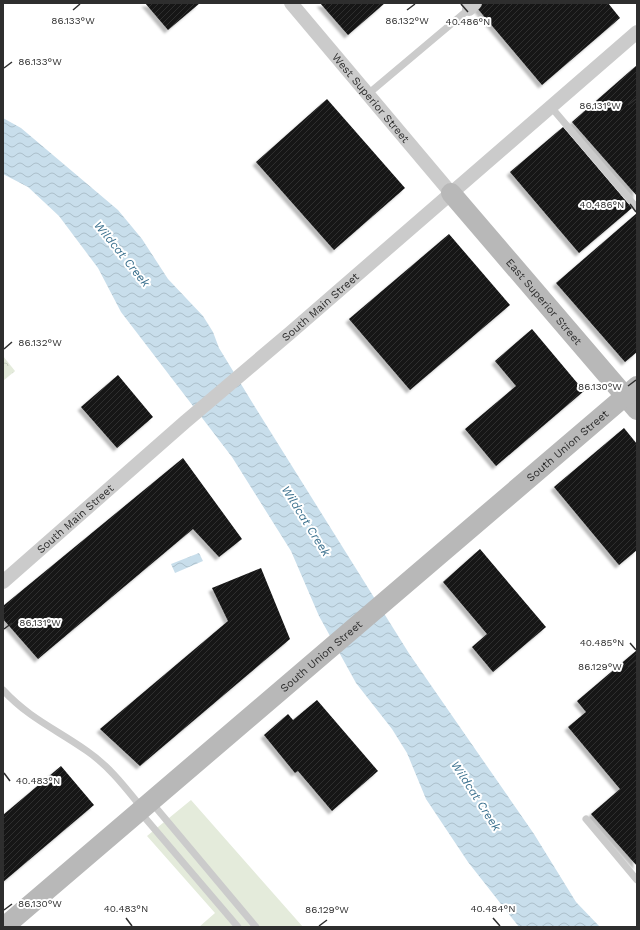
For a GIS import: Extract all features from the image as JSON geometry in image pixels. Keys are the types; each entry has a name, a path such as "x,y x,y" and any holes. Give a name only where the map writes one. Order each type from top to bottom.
{"street":[{"name":"West Superior Street","path":"291,3 451,193"},
{"name":"South Main Street","path":"3,582 189,418 637,32"},
{"name":"East Superior Street","path":"451,193 633,397"},
{"name":"South Union Street","path":"4,927 145,808 405,584 633,397"}],"lane":[{"path":"368,94 469,5"},
{"path":"551,107 637,208"},
{"path":"3,690 34,719 88,751 117,777 256,927"},
{"path":"145,808 238,927"},
{"path":"586,819 637,880"}],"green space":[{"path":"3,356 15,371 3,381"},
{"path":"191,800 303,927 199,927 215,913 147,836"}],"water":[{"name":"Wildcat Creek","path":"3,118 21,128 118,210 142,239 168,279 203,316 213,332 219,348 255,407 410,655 534,834 576,902 600,927 519,927 468,862 426,799 407,753 392,729 356,683 319,616 291,551 232,457 121,312 98,268 59,216 28,187 3,174"},
{"path":"199,553 203,561 175,573 171,564"}],"building":[{"path":"145,3 200,3 168,30"},
{"path":"320,3 385,3 348,35"},
{"path":"483,3 608,3 620,18 542,85 477,8"},
{"path":"637,65 637,196 572,122"},
{"path":"327,99 405,188 334,250 256,162"},
{"path":"563,127 632,208 579,253 510,172"},
{"path":"637,213 637,352 625,362 556,283"},
{"path":"449,234 510,305 410,390 349,319"},
{"path":"532,329 584,391 496,466 465,429 516,386 495,361"},
{"path":"118,375 153,417 117,448 81,407"},
{"path":"624,428 637,444 637,550 619,565 554,487"},
{"path":"183,458 242,539 219,557 193,529 38,659 3,619 3,606"},
{"path":"480,549 546,627 493,672 472,647 487,634 443,582"},
{"path":"261,568 290,639 140,766 100,729 228,621 212,588"},
{"path":"637,650 637,866 591,814 620,789 568,727 586,712 577,701"},
{"path":"317,700 378,771 332,811 298,771 295,773 264,735 288,714 293,720"},
{"path":"61,766 94,805 3,882 3,815"}]}
